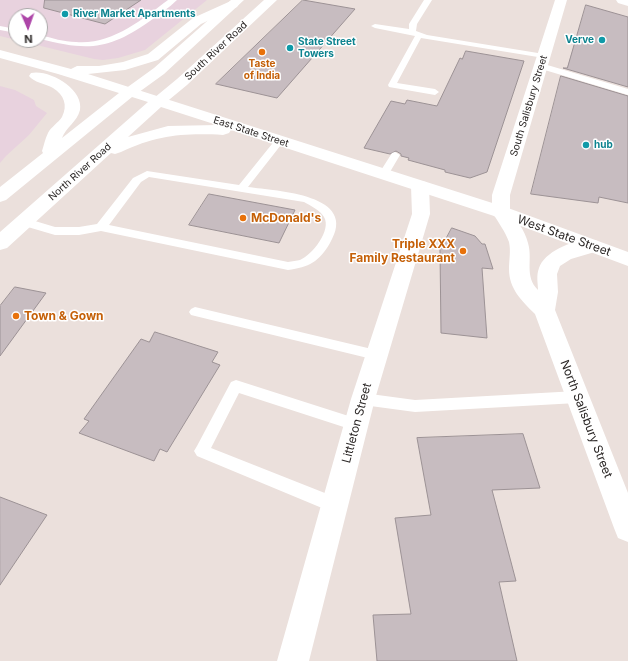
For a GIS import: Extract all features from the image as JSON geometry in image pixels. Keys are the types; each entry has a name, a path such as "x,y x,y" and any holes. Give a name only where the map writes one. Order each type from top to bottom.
{"main road":[{"name":"South Salisbury Street","path":"501,212 501,195 561,0"},
{"path":"622,0 628,2"},
{"path":"63,71 99,70 125,66 153,57 197,21 236,2"},
{"name":"South River Road","path":"130,92 159,71 236,2"},
{"name":"South River Road","path":"159,101 182,82 268,2"},
{"name":"East State Street","path":"0,54 63,71 159,101 501,212"},
{"path":"0,66 43,78 60,85 69,94 74,105 70,118 56,134 49,157"},
{"path":"0,196 130,92"},
{"name":"North River Road","path":"0,243 95,160 159,101"},
{"path":"95,160 127,143 149,134 166,130 183,129 251,132"},
{"name":"Littleton Street","path":"293,661 363,399 422,214 420,186"},
{"name":"West State Street","path":"501,212 628,259"},
{"name":"North Salisbury Street","path":"501,212 515,233 519,243 520,253 518,268 524,288 544,310 628,528"},
{"path":"544,310 549,288 546,275 549,265 555,258 591,246"}],"lane":[{"path":"48,39 69,44 99,44 124,35 173,0"},
{"path":"428,0 413,24 416,33 392,84 434,92"},
{"path":"375,26 416,33 543,61 628,92"},
{"path":"241,189 279,141"},
{"path":"383,174 395,155"},
{"path":"25,222 56,231 79,231 101,227 288,266 303,264 318,254 329,234 331,221 325,210 308,199 147,174 137,180 101,227"},
{"path":"195,312 376,355"},
{"path":"334,505 202,451 236,386 356,425"},
{"path":"363,399 415,406 578,397"}],"shaded area":[{"path":"0,0 207,0 145,50 118,58 103,60 48,48 48,8 8,8 8,38 0,36"},
{"path":"0,86 15,90 34,100 36,106 47,113 29,135 0,163"}],"building":[{"path":"45,0 141,0 105,24 44,8"},
{"name":"State Street Towers","path":"303,0 355,9 277,98 216,84"},
{"name":"Verve","path":"586,5 628,17 628,87 563,68 567,68"},
{"path":"466,51 524,61 487,172 470,178 445,172 445,170 408,160 409,158 401,156 401,154 396,151 390,154 364,148 391,101 405,104 407,100 437,106 460,58 462,59"},
{"name":"hub","path":"561,76 628,96 628,203 599,197 598,203 531,194"},
{"name":"McDonald's","path":"209,194 295,210 279,243 189,225"},
{"path":"452,228 475,236 482,244 485,244 493,269 482,268 487,338 441,333 440,250"},
{"path":"15,287 46,293 0,356 0,306"},
{"path":"155,332 218,352 212,362 220,365 167,452 160,449 154,461 79,433 89,421 84,419 141,339 149,342"},
{"path":"523,434 540,488 492,490 516,581 499,582 517,661 377,661 373,615 411,614 395,518 431,515 417,438"},
{"path":"0,497 47,515 0,585"}],"place":[{"name":"River Market Apartments","path":"65,14"},
{"name":"Verve","path":"602,40"},
{"name":"State Street Towers","path":"290,48"},
{"name":"Taste of India","path":"262,52"},
{"name":"hub","path":"586,145"},
{"name":"McDonald's","path":"243,218"},
{"name":"Triple XXX Family Restaurant","path":"463,251"},
{"name":"Town & Gown","path":"16,316"}]}
